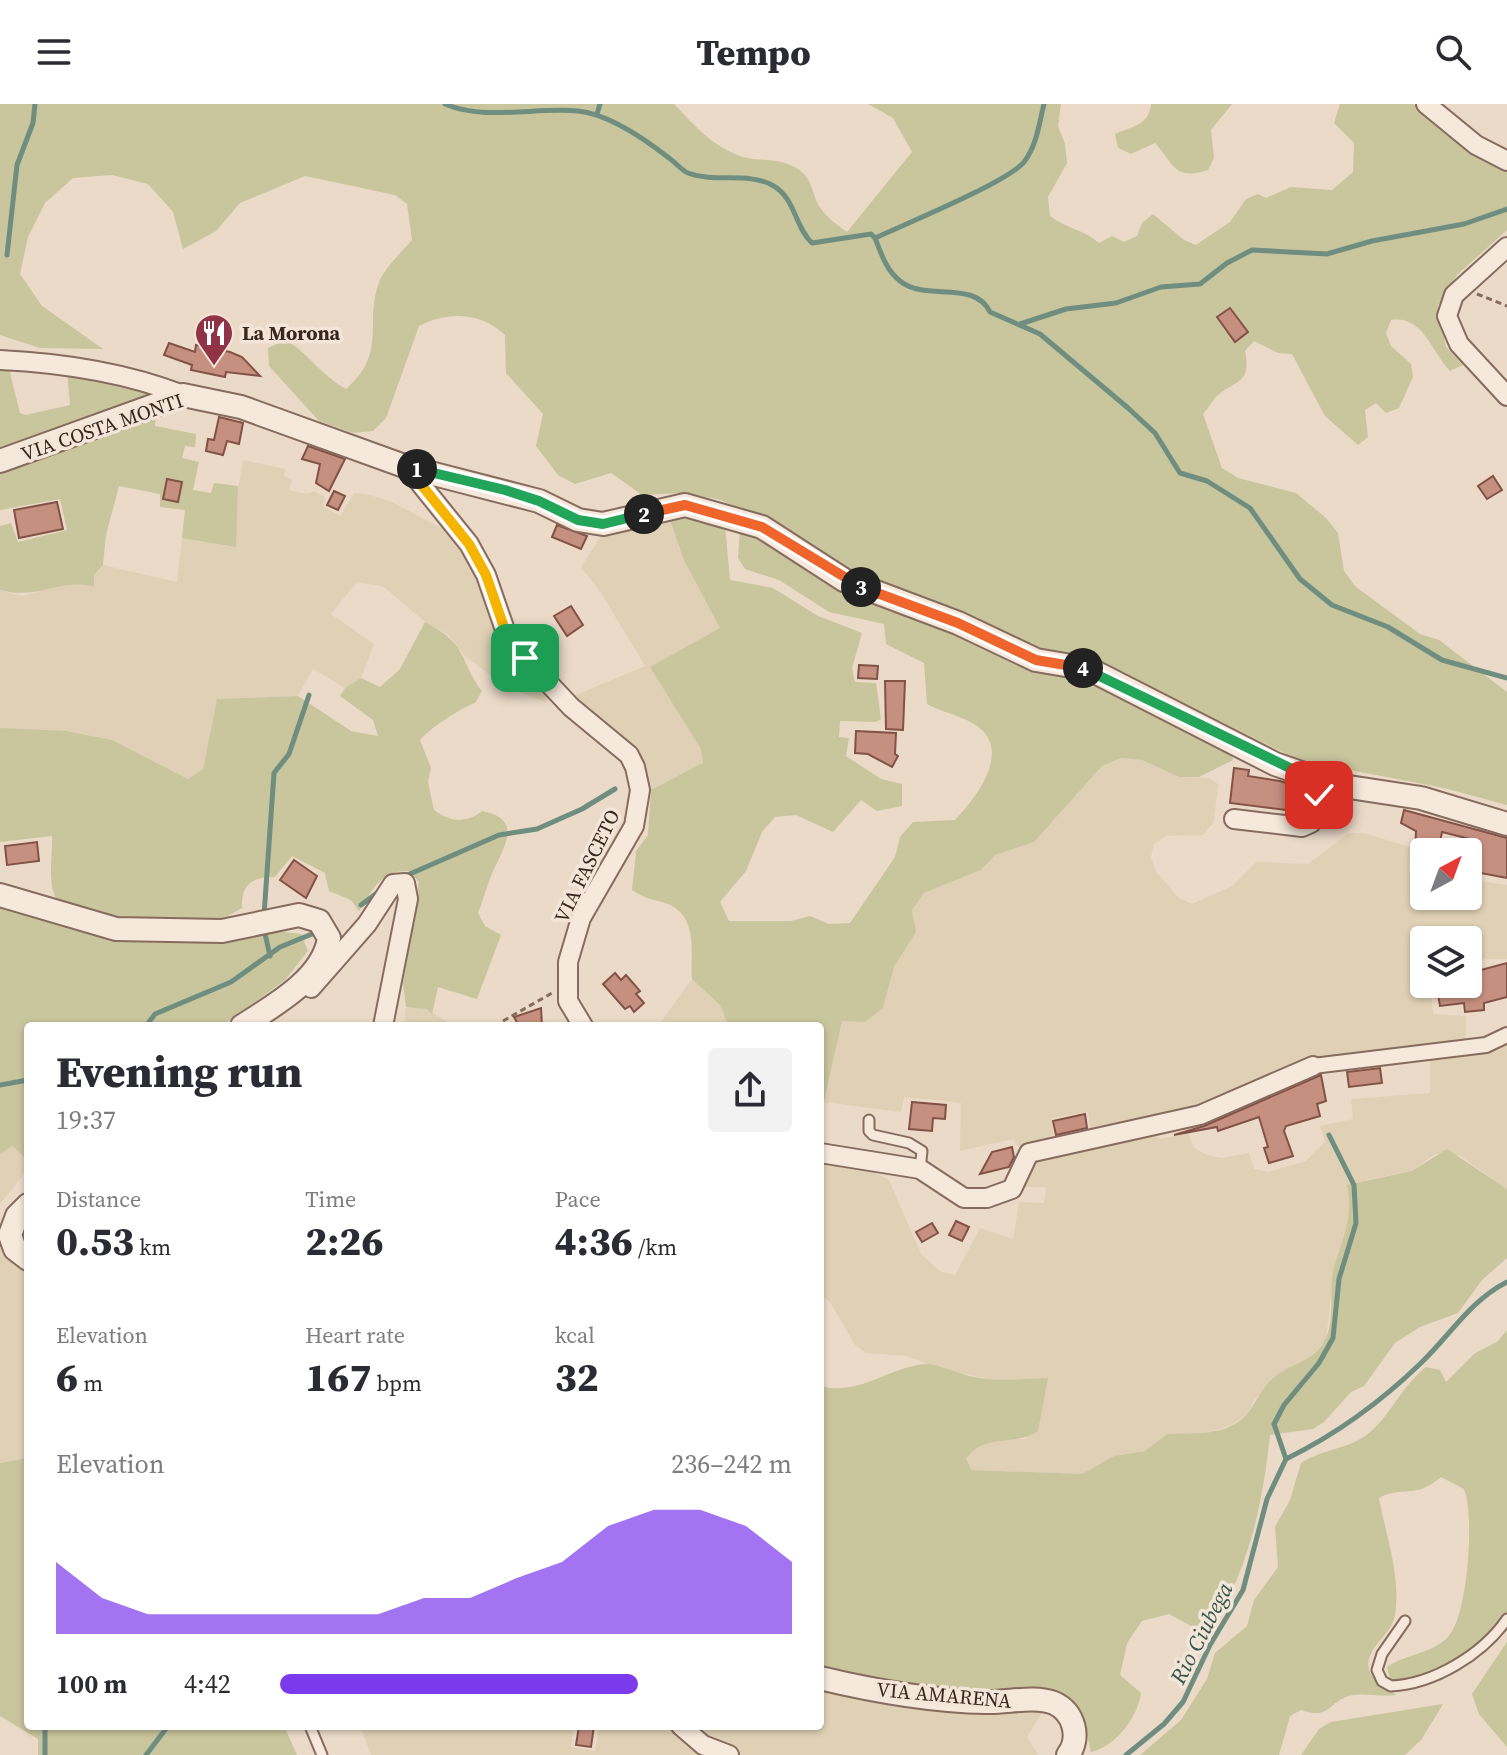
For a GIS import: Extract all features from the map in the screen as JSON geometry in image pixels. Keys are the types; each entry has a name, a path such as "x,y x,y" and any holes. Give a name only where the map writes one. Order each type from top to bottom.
{"street":[{"path":"1426,104 1476,145 1507,161"},
{"path":"1507,247 1475,275 1449,306 1449,328 1459,344 1507,396"},
{"path":"0,360 101,370 141,379 183,395"},
{"name":"VIA COSTA MONTI","path":"0,461 183,395 241,407 407,467 505,490 539,501 578,520 603,524 685,505 762,527 844,580 958,623 1036,660 1089,669 1275,764 1336,785 1421,798 1507,824"},
{"name":"VIA FASCETO","path":"407,467 469,544 486,575 505,630 525,658 571,707 629,755 635,767 640,790 634,826 581,918 566,979"},
{"path":"1234,819 1302,827 1311,823 1319,795 1336,785"},
{"path":"249,1021 264,1020 282,1011 313,986 367,924 390,888 399,881 408,888 408,899 384,1022"},
{"path":"0,895 116,929 222,931 299,915 319,921 329,938 323,955 285,998 249,1021"},
{"path":"566,979 568,1001 581,1022"},
{"path":"824,1154 920,1169 964,1198 998,1197 1017,1184 1029,1153 1200,1115 1313,1066 1486,1045 1507,1035"},
{"path":"24,1209 17,1216 10,1235 15,1249 24,1256"},
{"name":"VIA AMARENA","path":"824,1679 878,1692 985,1702 1052,1702 1067,1712 1074,1728 1076,1740 1068,1755"},
{"path":"686,1730 703,1745 729,1755"}],"lane":[{"path":"869,1120 869,1131 873,1135 909,1143 922,1151 920,1169"},
{"path":"1405,1621 1382,1654 1377,1670 1382,1681 1391,1686 1453,1666 1484,1646 1507,1619"},
{"path":"312,1730 322,1755"}],"path":[{"path":"1475,275 1477,293 1507,306"},
{"path":"503,1021 541,1001 566,979"}],"shaded area":[{"path":"0,104 674,104 705,135 732,153 784,163 798,169 809,181 822,210 847,232 912,152 893,118 868,104 1061,104 1058,126 1065,144 1067,163 1048,197 1050,216 1099,243 1112,236 1124,242 1137,236 1142,223 1153,214 1184,240 1196,245 1230,222 1246,199 1258,194 1266,198 1291,187 1332,190 1353,172 1354,143 1334,123 1340,104 1413,104 1507,169 1507,230 1457,275 1438,305 1446,347 1463,365 1450,371 1419,329 1402,320 1391,320 1386,333 1391,346 1411,364 1413,377 1399,408 1386,413 1376,403 1365,410 1368,437 1358,445 1325,416 1292,354 1278,353 1254,341 1245,351 1244,376 1215,398 1203,414 1222,468 1238,478 1296,493 1326,518 1338,533 1344,571 1356,587 1420,634 1439,640 1507,692 1507,805 1444,788 1298,760 1092,657 1036,649 877,589 767,521 718,499 680,493 642,495 611,473 575,484 558,475 536,446 543,414 506,373 505,335 496,327 475,318 453,316 419,326 386,418 373,431 353,433 319,421 269,366 268,348 286,340 346,389 359,376 371,351 380,279 412,240 407,204 395,195 305,176 240,203 216,231 183,249 173,212 148,184 112,175 73,178 45,203 28,237 20,274 42,306 103,349 40,348 0,335"},
{"path":"1151,104 1232,104 1211,130 1214,158 1208,170 1181,172 1155,143 1131,154 1118,148 1115,134 1143,121"},
{"path":"0,366 9,369 20,413 26,415 70,405 67,371 162,392 0,455"},
{"path":"156,413 155,426 196,434 195,447 185,446 182,458 199,462 193,490 211,493 214,483 238,486 236,547 182,538 185,510 160,507 160,494 119,486 106,535 103,565 94,575 94,587 72,584 27,593 0,590 0,526 11,523 18,542 67,530 60,499 0,510 0,468"},
{"path":"243,460 285,469 284,476 292,479 289,490 307,494 314,491 325,497 323,506 340,516 354,493 366,494 390,501 451,533 480,586 496,631 548,699 545,702 506,687 465,656 449,635 425,622 384,587 357,582 331,614 374,644 361,678 345,688 313,669 298,696 217,699 203,769 188,779 112,740 66,731 32,733 0,728 0,590 22,596 77,581 94,586 94,575 103,565 177,582 182,538 236,546 235,506"},
{"path":"688,510 725,525 730,580 773,588 818,616 862,633 852,668 855,682 876,683 881,719 876,722 840,721 839,737 849,738 846,756 881,779 902,784 902,806 877,811 861,800 833,832 796,815 775,817 762,832 746,871 720,902 729,921 791,921 810,916 829,924 850,923 895,857 900,837 913,822 955,820 979,790 992,754 990,743 979,727 927,704 924,663 886,644 884,624 829,612 779,580 745,569 738,558 740,527 783,544 840,582 883,604 1092,678 1231,751 1233,760 1199,777 1179,777 1142,760 1121,758 1102,766 1034,842 995,855 981,870 924,893 912,910 916,932 894,967 883,1008 865,1022 842,1021 824,1101 824,1022 727,1022 721,1006 692,979 691,937 685,918 668,904 632,890 636,851 648,835 651,790 703,763 701,749 650,667 720,628 684,560 668,514"},
{"path":"668,514 721,629 705,638 681,712 701,749 703,764 651,790 644,767 630,748 571,697 645,666 601,593 581,567 604,531"},
{"path":"425,622 456,645 482,691 475,703 446,719 420,740 431,768 428,782 434,810 458,820 482,811 504,821 507,828 505,846 478,913 485,926 501,935 477,999 438,987 432,1014 427,1009 406,1007 403,983 419,882 409,871 385,877 359,911 351,900 329,891 325,873 292,856 275,877 254,880 246,888 242,908 223,918 206,921 133,920 84,913 66,907 56,898 51,875 52,836 0,842 0,728 66,731 112,740 188,779 203,769 217,699 298,696 351,731 378,736 373,720 340,696 345,688 361,678 380,687 400,669"},
{"path":"1121,758 1142,760 1179,777 1209,778 1218,784 1214,822 1203,835 1166,836 1154,844 1151,857 1156,872 1179,898 1192,904 1232,886 1256,862 1308,864 1349,833 1364,833 1410,847 1410,910 1482,910 1482,881 1507,885 1507,959 1482,959 1482,926 1410,926 1410,998 1432,998 1433,1014 1466,1016 1466,1042 1340,1056 1213,1106 1091,1136 1088,1112 1052,1118 1054,1142 1021,1150 1013,1139 960,1151 961,1103 904,1097 901,1112 824,1102 842,1020 883,1008 894,967 916,932 912,910 924,893 981,870 995,855 1034,842 1102,766"},
{"path":"0,907 51,917 77,931 119,940 284,932 301,934 308,951 285,980 227,1022 24,1022 24,1156 12,1146 0,1154"},
{"path":"692,979 721,1006 727,1022 661,1022"},
{"path":"406,1007 427,1009 448,1022 404,1022"},
{"path":"1507,1041 1507,1189 1459,1155 1435,1154 1412,1171 1366,1180 1352,1206 1350,1228 1334,1270 1326,1340 1309,1360 1283,1371 1254,1400 1248,1413 1232,1425 1194,1437 1167,1434 1145,1451 1114,1456 1082,1474 972,1470 966,1458 973,1448 1000,1439 1026,1439 1048,1378 999,1381 944,1370 907,1356 866,1353 855,1345 824,1297 824,1159 871,1171 889,1180 921,1254 941,1272 955,1275 980,1228 1013,1239 1019,1202 1044,1203 1046,1187 1023,1187 1026,1166 1035,1156 1150,1132 1161,1139 1188,1133 1194,1148 1207,1155 1222,1158 1249,1153 1254,1169 1268,1172 1306,1161 1325,1141 1320,1126 1353,1119 1351,1099 1430,1093 1430,1056"},
{"path":"12,1146 24,1156 24,1174 0,1204 0,1154"},
{"path":"1447,1149 1507,1189 1507,1258 1482,1280 1458,1313 1420,1327 1395,1343 1364,1386 1351,1392 1324,1422 1313,1429 1270,1435 1254,1529 1219,1617 1193,1627 1169,1614 1142,1621 1127,1643 1120,1675 1141,1693 1139,1702 1124,1730 1109,1744 1091,1752 1082,1713 1052,1692 889,1684 834,1673 824,1668 824,1387 848,1387 927,1364 983,1379 1048,1378 1038,1431 1029,1436 982,1445 966,1459 972,1470 1082,1474 1114,1456 1145,1451 1167,1434 1209,1432 1230,1427 1247,1414 1272,1379 1314,1354 1325,1340 1330,1323 1334,1267 1348,1218 1347,1185 1412,1171"},
{"path":"0,1248 24,1264 24,1459 0,1463"},
{"path":"1507,1330 1507,1612 1493,1631 1468,1652 1441,1666 1413,1677 1390,1680 1387,1667 1440,1643 1454,1627 1465,1589 1469,1520 1464,1489 1441,1477 1423,1488 1387,1494 1379,1498 1396,1585 1395,1615 1389,1629 1374,1648 1369,1670 1380,1684 1396,1695 1354,1695 1323,1712 1301,1710 1290,1716 1279,1755 1140,1755 1181,1720 1207,1679 1215,1653 1247,1626 1254,1600 1278,1567 1275,1527 1290,1500 1301,1463 1369,1433 1426,1367 1440,1370 1446,1382 1474,1354 1498,1341"},
{"path":"24,1459 24,1730 286,1730 297,1755 38,1755 38,1739 0,1716 0,1463"},
{"path":"1507,1642 1507,1747 1479,1714 1472,1694"},
{"path":"824,1686 1044,1709 1027,1737 1038,1755 741,1755 709,1740 698,1730 824,1730"},
{"path":"1443,1704 1421,1740 1405,1755 1301,1755 1319,1729 1331,1722"},
{"path":"362,1730 573,1730 571,1747 595,1751 598,1730 678,1730 685,1742 700,1752 699,1755 371,1755"}],"building":[{"path":"1230,308 1248,332 1235,342 1217,317"},
{"path":"169,343 195,352 196,345 230,352 242,357 260,376 226,372 225,377 191,370 192,365 164,355"},
{"path":"219,417 243,423 239,444 227,441 223,455 206,451 208,439 214,440"},
{"path":"308,446 345,459 329,491 316,483 320,464 302,459"},
{"path":"1493,476 1502,490 1487,499 1478,486"},
{"path":"167,479 182,482 178,502 163,499"},
{"path":"334,491 345,496 338,510 327,505"},
{"path":"57,502 63,529 19,538 14,510"},
{"path":"557,525 587,536 581,549 552,537"},
{"path":"571,606 583,625 567,636 554,616"},
{"path":"859,665 878,666 877,679 858,678"},
{"path":"885,681 905,681 903,730 886,729"},
{"path":"856,731 896,733 895,754 898,756 892,767 868,754 855,753"},
{"path":"1234,768 1249,770 1248,776 1306,789 1302,812 1230,803"},
{"path":"1404,810 1507,838 1507,878 1482,873 1482,838 1442,832 1441,838 1416,838 1416,831 1401,823"},
{"path":"37,842 39,861 7,865 5,846"},
{"path":"294,860 317,876 306,898 280,880"},
{"path":"1507,963 1507,997 1484,1003 1484,1010 1465,1012 1464,1003 1440,1006 1439,998 1482,998 1482,970"},
{"path":"615,973 621,980 626,975 640,991 636,994 644,1003 634,1012 630,1006 625,1009 603,984"},
{"path":"541,1008 542,1022 517,1022 514,1017"},
{"path":"1380,1068 1382,1083 1349,1087 1347,1072"},
{"path":"1321,1075 1326,1101 1317,1104 1320,1116 1286,1126 1284,1131 1293,1156 1269,1163 1264,1148 1268,1147 1259,1117 1218,1131 1217,1127 1174,1135 1204,1126"},
{"path":"912,1102 946,1105 945,1119 933,1118 932,1131 909,1129"},
{"path":"1085,1114 1087,1128 1056,1135 1053,1121"},
{"path":"1012,1147 1014,1157 1009,1167 980,1174 992,1152"},
{"path":"956,1221 969,1227 962,1241 949,1235"},
{"path":"932,1223 938,1233 922,1242 916,1232"},
{"path":"578,1730 593,1730 591,1747 576,1745"}],"waterway":[{"path":"7,255 17,165 33,123 35,104"},
{"path":"445,104 476,112 562,110 602,117 638,136 688,173 753,179 772,185 786,197 812,243 871,234 875,238 998,180 1024,162 1032,149 1044,104"},
{"path":"597,114 600,104"},
{"path":"1020,324 1066,309 1116,303 1161,287 1200,284 1227,263 1252,250 1327,254 1372,241 1464,224 1507,209"},
{"path":"875,238 888,267 900,281 923,290 973,296 983,302 990,312 1040,334 1155,433 1180,473 1207,481 1250,508 1300,579 1332,605 1388,627 1442,660 1507,678"},
{"path":"264,915 274,773 289,754 309,695"},
{"path":"403,877 499,835 537,829 582,809 615,789"},
{"path":"361,905 381,890"},
{"path":"264,929 270,956"},
{"path":"149,1022 155,1014 231,982 280,947 312,934"},
{"path":"0,1085 24,1081"},
{"path":"1286,1459 1274,1424 1284,1405 1319,1363 1333,1338 1339,1279 1356,1223 1354,1185 1329,1135"},
{"path":"1286,1459 1340,1428 1375,1403 1422,1362 1471,1308 1507,1282"},
{"name":"Rio Ciubega","path":"1126,1755 1164,1724 1183,1702 1210,1645 1243,1590 1267,1499 1286,1459"},
{"path":"45,1730 45,1755"},
{"path":"146,1755 165,1730"}],"place":[{"name":"La Morona","path":"214,367"}],"route":[{"path":"525,658 505,630 486,575 469,544 437,509 407,467 505,490 539,501 578,520 603,524 685,505 762,527 844,580 878,595 913,604 1036,660 1089,669 1275,764 1336,785 1319,795"}]}
